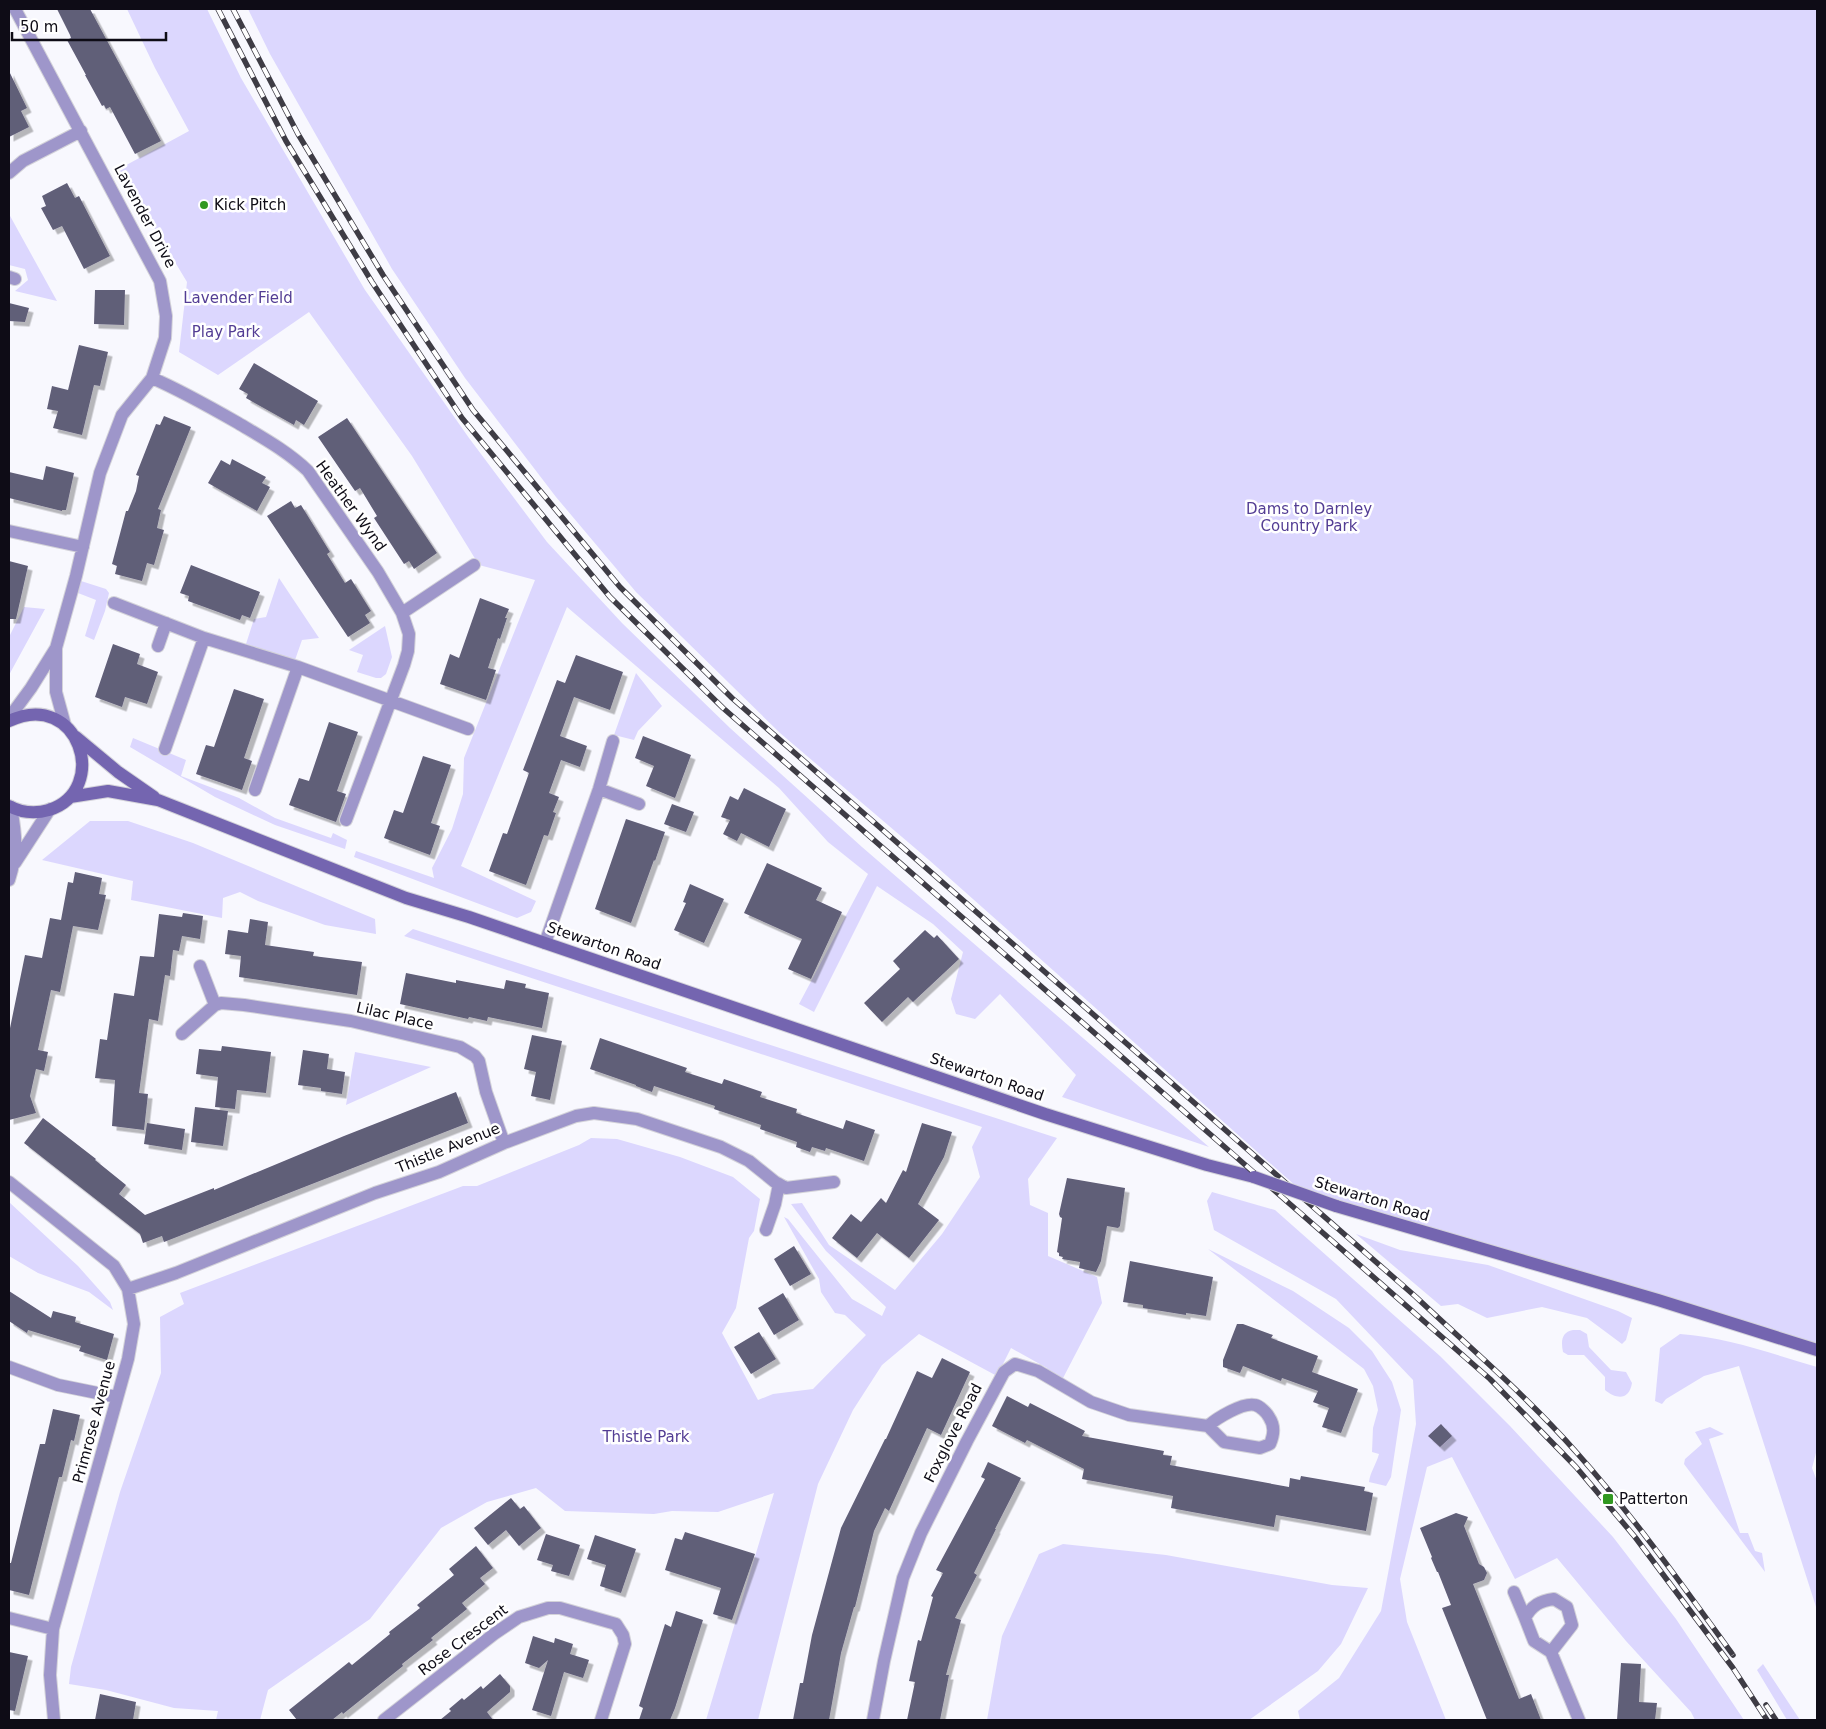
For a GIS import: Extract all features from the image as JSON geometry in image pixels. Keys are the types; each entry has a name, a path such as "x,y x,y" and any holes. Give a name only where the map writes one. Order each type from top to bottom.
{"main road":[{"name":"Stewarton Road","path":"9,720 20,716 36,714 51,717 65,725 76,737 118,772 158,800"},
{"name":"Stewarton Road","path":"10,806 23,812 40,813 56,808 70,798 79,783 83,768 76,737"},
{"name":"Stewarton Road","path":"70,798 108,791 158,800 406,898 469,917 1045,1114 1207,1165 1254,1177 1336,1206 1658,1300 1817,1350"}],"street":[{"name":"Lavender Drive","path":"15,9 82,131 160,282 165,306 165,338 152,378 122,415 100,473 83,547 56,648 56,692 65,725"},
{"path":"9,173 23,161 82,131"},
{"name":"Heather Wynd","path":"152,378 189,395 277,446 308,471 378,572 402,613 409,634 408,651 346,820"},
{"path":"9,531 83,547"},
{"path":"402,613 474,565"},
{"path":"114,603 204,638 298,667 468,729"},
{"path":"158,646 166,623"},
{"path":"165,749 204,638"},
{"name":"Lavender Drive","path":"9,720 56,648"},
{"path":"255,790 298,667"},
{"path":"545,943 599,788 613,741"},
{"path":"599,788 639,804"},
{"path":"9,880 14,865 16,840 10,806"},
{"path":"14,865 50,809"},
{"path":"182,1034 215,1005 200,966"},
{"name":"Lilac Place","path":"215,1005 220,1003 244,1005 350,1022 460,1047 475,1056 479,1062 486,1092 504,1143"},
{"name":"Thistle Avenue","path":"128,1289 176,1273 375,1193 439,1172 504,1143 576,1116 594,1113 637,1119 721,1147 750,1160 779,1184"},
{"name":"Primrose Avenue","path":"9,1182 114,1266 128,1289 134,1324 128,1359 53,1629 50,1675 54,1720"},
{"path":"766,1230 775,1204 779,1184 786,1188 834,1182"},
{"name":"Foxglove Road","path":"873,1720 903,1578 930,1516 1004,1372 1015,1364 1038,1370 1091,1402 1129,1415 1208,1426"},
{"path":"9,1367 58,1385 117,1396"},
{"path":"1245,1405 1255,1405 1267,1413 1274,1433 1270,1444 1260,1448 1224,1442 1208,1426 1217,1419 1245,1405"},
{"path":"1514,1592 1534,1641 1551,1652 1579,1720"},
{"path":"1525,1618 1530,1608 1542,1600 1554,1598 1567,1607 1572,1626 1551,1652"},
{"name":"Rose Crescent","path":"384,1720 494,1634 519,1617 548,1608 560,1608 616,1624 623,1635 625,1644 601,1720"},
{"path":"9,1618 53,1629"}],"green space":[{"path":"127,9 207,9 241,78 365,290 469,438 547,542 622,623 730,728 862,847 1209,1147 1062,1097 1076,1075 1000,994 975,1019 956,1014 951,999 963,952 933,924 877,886 814,1012 799,1004 868,874 828,842 779,788 567,607 461,866 536,901 531,912 517,918 354,857 356,851 434,878 432,868 452,829 463,794 464,758 535,580 479,565 412,456 309,312 218,375 179,352 187,282 119,169 189,131 155,68"},
{"name":"Dams to Darnley Country Park","path":"248,9 1817,9 1817,1351 1307,1196 929,860 780,733 636,592 556,497 465,378 392,269 270,54"},
{"path":"9,214 57,301 15,291 28,280 25,269 9,265"},
{"path":"279,578 319,638 302,640 295,660 246,644 254,619 266,617"},
{"path":"81,581 106,589 109,593 105,611 94,640 85,636 96,600 78,593"},
{"path":"24,607 45,609 9,675 9,637"},
{"path":"385,626 392,657 386,674 381,678 376,678 357,672 363,655 349,650"},
{"path":"636,673 662,706 638,731 634,740 614,735"},
{"path":"133,738 186,760 181,776 239,798 275,818 331,838 333,833 347,840 345,849 275,825 215,797 130,747"},
{"path":"90,821 128,821 193,843 375,919 376,934 325,925 258,901 240,892 223,898 222,918 131,900 133,881 42,860"},
{"name":"Thistle Park","path":"413,929 1057,1138 1028,1179 1030,1205 1048,1213 1048,1256 1097,1277 1102,1303 1062,1380 1049,1374 1047,1368 1011,1348 997,1376 919,1334 882,1365 853,1410 818,1484 758,1720 706,1720 774,1493 718,1512 672,1511 654,1514 565,1511 536,1488 487,1502 441,1528 370,1619 268,1690 260,1720 216,1720 218,1711 174,1708 106,1690 69,1684 71,1667 120,1492 161,1373 160,1317 184,1304 180,1293 463,1186 477,1186 579,1145 591,1138 617,1139 680,1157 733,1177 760,1199 754,1231 749,1238 736,1308 722,1333 758,1400 773,1394 813,1389 866,1335 845,1315 835,1313 821,1292 819,1279 784,1217 788,1219 852,1299 882,1316 886,1307 826,1251 791,1204 802,1203 829,1245 895,1290 942,1234 980,1177 972,1147 982,1127 404,936"},
{"path":"355,1052 431,1067 346,1105"},
{"path":"1212,1192 1275,1210 1440,1356 1510,1426 1613,1537 1676,1619 1744,1720 1695,1720 1691,1712 1626,1641 1557,1558 1515,1579 1452,1457 1427,1467 1400,1579 1407,1622 1446,1720 1300,1720 1298,1711 1339,1678 1381,1611 1416,1424 1413,1380 1336,1299 1214,1230 1207,1201"},
{"path":"9,1202 78,1266 110,1302 113,1310 89,1292 38,1273 9,1256"},
{"path":"1356,1234 1400,1250 1488,1265 1618,1311 1632,1318 1626,1340 1622,1344 1587,1318 1542,1307 1487,1318 1458,1304 1441,1306"},
{"path":"1208,1249 1293,1291 1349,1328 1372,1351 1392,1382 1401,1410 1391,1477 1386,1486 1369,1482 1379,1454 1372,1452 1373,1428 1378,1410 1373,1386 1364,1369"},
{"path":"1573,1330 1580,1330 1587,1334 1589,1347 1611,1370 1626,1372 1632,1383 1628,1393 1622,1397 1613,1395 1605,1390 1605,1377 1584,1355 1568,1355 1563,1352 1564,1335"},
{"path":"1680,1334 1732,1342 1817,1367 1817,1449 1812,1468 1817,1481 1817,1610 1739,1366 1704,1376 1666,1399 1662,1404 1655,1401 1660,1348"},
{"path":"1710,1427 1724,1434 1709,1439 1740,1533 1748,1533 1755,1551 1762,1553 1765,1572 1684,1464 1685,1459 1702,1444 1695,1432"},
{"path":"1063,1544 1166,1555 1332,1585 1368,1588 1341,1644 1318,1671 1249,1720 987,1720 1002,1636 1039,1554"},
{"path":"1763,1664 1800,1720 1787,1720 1757,1670"}],"building":[{"path":"57,9 90,9 161,141 135,154 110,107 106,109 104,105 102,106 85,75 67,40 71,38"},
{"path":"9,71 27,108 21,111 29,127 9,137"},
{"path":"67,183 75,198 79,196 110,256 84,269 62,226 53,230 41,208 46,206 42,196"},
{"path":"95,290 125,290 124,325 94,324"},
{"path":"9,303 29,308 25,322 9,321"},
{"path":"79,345 108,352 100,386 94,385 82,435 53,428 58,411 47,409 52,386 68,390"},
{"path":"254,363 318,401 304,425 296,420 294,425 246,398 248,394 239,389"},
{"path":"164,416 191,427 158,509 161,510 157,528 164,530 154,565 147,563 142,581 115,574 117,566 112,564 126,511 128,511 136,491 139,476 136,475 156,424 160,425"},
{"path":"347,418 437,553 414,569 409,561 404,564 374,518 377,516 360,488 355,491 318,437"},
{"path":"232,459 266,477 262,483 270,487 257,511 208,483 221,460 230,465"},
{"path":"46,466 74,473 66,510 62,511 9,498 9,472 43,480"},
{"path":"291,501 295,508 301,505 330,552 327,554 345,583 351,579 371,611 365,615 370,623 348,637 267,516"},
{"path":"9,561 28,566 16,619 9,619"},
{"path":"191,565 260,592 250,618 242,615 240,620 188,601 189,596 180,593"},
{"path":"480,598 509,609 500,639 498,638 488,668 496,670 486,700 440,684 450,654 459,658"},
{"path":"113,644 140,654 137,664 158,672 147,704 125,697 122,707 95,697"},
{"path":"576,655 623,672 610,710 574,697 560,736 587,746 580,767 561,760 549,793 559,797 553,812 556,813 548,836 544,835 526,885 489,871 503,833 507,834 529,773 523,770 557,680 565,683"},
{"path":"234,689 264,699 244,758 252,761 242,790 196,774 206,745 214,747"},
{"path":"329,722 358,732 337,791 346,794 336,822 289,805 299,778 309,781"},
{"path":"643,736 691,755 675,798 646,786 654,766 635,758"},
{"path":"423,756 451,765 431,823 440,826 430,855 384,838 394,810 403,813"},
{"path":"744,788 786,809 769,847 741,833 737,841 723,834 730,820 721,817 730,796 738,800"},
{"path":"672,804 694,812 686,832 664,824"},
{"path":"626,819 665,832 631,923 595,909"},
{"path":"767,863 822,888 816,900 842,912 811,979 788,969 802,939 744,913"},
{"path":"75,872 102,878 99,894 106,895 98,930 73,926 60,992 51,990 38,1050 48,1052 44,1071 36,1069 30,1096 36,1113 9,1120 9,1033 25,955 42,958 50,918 61,920 68,882 73,883"},
{"path":"690,884 724,899 704,943 674,930 686,903 683,902"},
{"path":"183,913 203,916 200,939 182,936 179,951 173,950 170,976 165,975 158,1021 149,1019 139,1093 148,1094 144,1130 112,1126 115,1080 95,1078 100,1039 107,1040 114,993 134,996 140,956 154,957 159,914 182,917"},
{"path":"250,919 268,922 265,945 314,952 313,956 362,962 357,995 239,977 241,956 225,954 228,930 248,933"},
{"path":"925,930 934,938 937,935 959,959 913,1002 908,997 882,1022 864,1003 900,969 893,961"},
{"path":"406,973 456,983 456,980 504,989 506,980 526,984 525,988 549,993 542,1028 488,1017 487,1021 469,1017 468,1019 400,1004"},
{"path":"532,1035 562,1041 550,1100 531,1096 536,1072 524,1069"},
{"path":"600,1038 687,1068 685,1072 722,1084 724,1079 762,1092 760,1097 797,1109 796,1113 843,1129 846,1120 875,1130 864,1161 826,1148 825,1151 812,1147 810,1152 796,1147 797,1142 760,1129 761,1125 714,1109 715,1106 654,1086 652,1092 590,1069"},
{"path":"222,1046 271,1052 266,1093 237,1090 235,1109 215,1107 218,1077 196,1074 199,1049 221,1051"},
{"path":"303,1050 329,1054 327,1069 345,1072 342,1094 321,1091 321,1088 298,1085"},
{"path":"456,1092 468,1123 164,1242 162,1236 143,1243 140,1234 24,1143 43,1118 126,1185 119,1194 145,1215 214,1188 214,1190"},
{"path":"195,1107 228,1111 223,1146 191,1142"},
{"path":"147,1123 185,1129 182,1150 144,1144"},
{"path":"922,1123 952,1132 944,1157 918,1204 939,1220 909,1258 877,1233 857,1258 832,1238 851,1214 861,1222 881,1198 886,1203 903,1170 906,1172"},
{"path":"1067,1178 1125,1188 1120,1226 1118,1228 1107,1226 1101,1261 1096,1272 1079,1268 1080,1262 1062,1259 1063,1257 1059,1256 1057,1252 1062,1218 1059,1214"},
{"path":"794,1246 811,1274 790,1286 774,1259"},
{"path":"1130,1261 1213,1277 1206,1316 1186,1313 1186,1315 1143,1308 1143,1305 1123,1302"},
{"path":"9,1291 51,1318 53,1311 76,1317 75,1322 114,1334 107,1360 79,1351 81,1346 28,1330 27,1333 9,1321"},
{"path":"783,1293 799,1320 774,1335 758,1308"},
{"path":"1237,1324 1243,1324 1273,1335 1271,1338 1318,1356 1312,1372 1358,1389 1341,1433 1322,1427 1329,1408 1313,1402 1318,1391 1282,1378 1281,1381 1243,1366 1240,1373 1223,1367 1223,1360"},
{"path":"759,1332 776,1359 751,1374 734,1347"},
{"path":"942,1358 970,1372 941,1435 927,1428 889,1511 885,1508 874,1531 855,1607 841,1653 829,1720 793,1720 800,1683 803,1683 812,1635 841,1528 886,1439 917,1371 932,1378"},
{"path":"1007,1396 1028,1407 1030,1403 1085,1431 1082,1436 1164,1451 1163,1455 1172,1456 1170,1465 1289,1487 1290,1478 1300,1480 1301,1476 1365,1487 1364,1491 1373,1493 1366,1531 1276,1515 1274,1527 1192,1512 1171,1508 1173,1496 1082,1479 1084,1469 1027,1440 1025,1443 992,1426"},
{"path":"53,1409 80,1415 74,1441 71,1440 62,1477 59,1477 29,1595 9,1590 9,1563 11,1563 40,1444 45,1444"},
{"path":"1441,1424 1452,1436 1440,1447 1428,1436"},
{"path":"988,1462 1021,1478 974,1573 977,1575 955,1618 961,1620 946,1675 949,1675 940,1720 907,1720 915,1682 909,1681 918,1640 921,1641 933,1597 931,1596 943,1573 936,1570 985,1479 981,1477"},
{"path":"511,1498 520,1509 524,1506 541,1528 519,1546 506,1530 488,1545 474,1528"},
{"path":"1456,1513 1468,1517 1464,1526 1479,1564 1484,1567 1487,1573 1484,1580 1473,1584 1519,1699 1531,1694 1541,1720 1487,1720 1442,1608 1451,1605 1420,1528"},
{"path":"685,1532 755,1554 732,1620 713,1614 721,1588 665,1570 675,1538 682,1540"},
{"path":"546,1534 580,1545 569,1576 551,1571 553,1565 537,1560"},
{"path":"595,1535 636,1549 621,1593 600,1586 606,1565 587,1559"},
{"path":"476,1546 493,1568 480,1578 485,1584 462,1603 467,1609 431,1638 433,1640 402,1664 403,1666 343,1714 342,1712 332,1720 297,1720 289,1710 349,1662 352,1665 390,1634 389,1632 420,1608 417,1605 454,1575 449,1569"},
{"path":"676,1611 703,1620 675,1708 670,1720 639,1720 643,1708 639,1706 665,1624 671,1627"},
{"path":"533,1636 554,1643 555,1638 573,1644 570,1654 589,1660 583,1678 564,1672 551,1716 532,1710 548,1660 539,1668 525,1663"},
{"path":"9,1652 28,1656 15,1711 9,1710"},
{"path":"1621,1663 1641,1664 1639,1702 1657,1703 1655,1720 1617,1720"},
{"path":"500,1674 510,1686 510,1692 487,1712 493,1720 440,1720 462,1698 464,1700 481,1686 483,1689"},
{"path":"100,1694 136,1702 133,1720 95,1720"}],"railway":[{"path":"218,9 286,141 372,282 462,418 610,597 723,708 1490,1379 1576,1467 1635,1537 1733,1668 1767,1720"},
{"path":"233,9 298,134 383,275 473,410 620,587 732,698 1416,1297 1519,1393 1558,1432 1598,1477 1658,1552 1733,1655"},
{"path":"1766,1705 1776,1720"}],"place":[{"name":"Kick Pitch","path":"204,205"},
{"name":"Patterton","path":"1608,1499"}],"park label":[{"name":"Lavender Field","path":"238,298"},
{"name":"Play Park","path":"226,332"}]}
